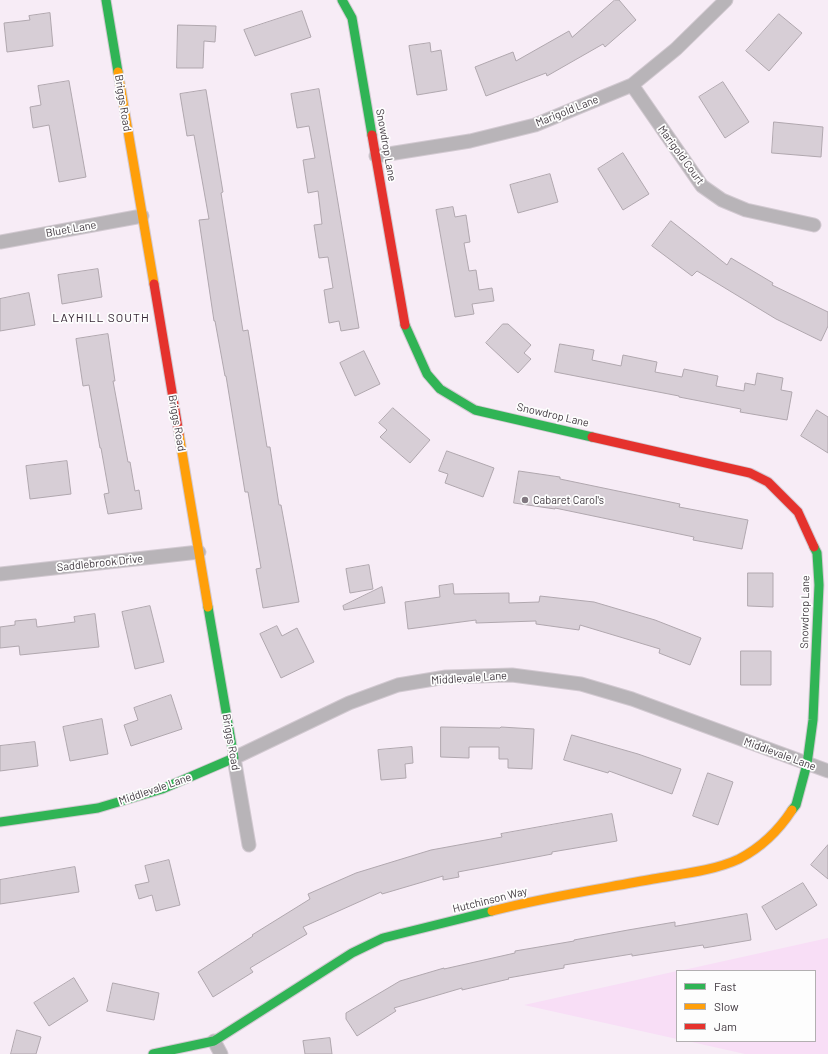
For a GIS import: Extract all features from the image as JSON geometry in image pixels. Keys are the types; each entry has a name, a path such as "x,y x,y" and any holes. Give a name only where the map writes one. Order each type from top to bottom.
{"street":[{"name":"Briggs Road","path":"106,0 249,846"},
{"name":"Snowdrop Lane","path":"342,0 352,18 405,327 427,374 440,389 475,410 750,473 768,482 798,512 816,553 819,585 813,720 807,764"},
{"name":"Marigold Lane","path":"376,156 470,141 535,125 632,85 676,49 726,0"},
{"name":"Marigold Court","path":"632,85 702,186 722,200 746,210 814,225"},
{"name":"Bluet Lane","path":"0,242 142,216"},
{"name":"Saddlebrook Drive","path":"0,574 200,552"},
{"name":"Middlevale Lane","path":"0,822 98,808 162,789 234,758 350,702 398,685 446,677 512,674 580,684 632,699 828,771"},
{"name":"Hutchinson Way","path":"153,1054 214,1041 352,953 383,938 528,902 707,869 738,859 754,850 783,824 796,805 807,764"},
{"path":"214,1041 221,1054"}],"shaded area":[{"path":"828,938 828,1054 745,1054 691,1042 816,1042 816,970 684,970"},
{"path":"676,971 676,1039 524,1005"}],"building":[{"path":"615,0 619,0 636,20 605,47 603,44 547,76 546,73 486,96 475,67 513,52 516,61 569,31 572,37"},
{"path":"302,11 311,37 255,56 244,30"},
{"path":"50,13 53,46 7,52 4,23 30,20 29,16"},
{"path":"779,14 802,33 769,71 746,51"},
{"path":"178,25 216,26 215,42 204,41 203,68 177,68"},
{"path":"430,43 431,52 441,50 447,90 417,95 409,46"},
{"path":"69,81 86,177 59,182 49,125 33,128 30,107 41,105 38,86"},
{"path":"723,82 749,122 725,138 699,97"},
{"path":"319,89 359,328 341,331 339,321 329,323 324,290 333,288 328,257 319,258 314,225 322,224 318,191 308,193 303,160 315,158 309,126 297,128 291,94"},
{"path":"206,90 223,192 221,193 243,331 248,330 267,447 270,447 279,505 281,505 299,602 263,608 256,569 261,568 248,492 245,492 226,376 214,321 199,220 209,219 194,135 187,136 180,94"},
{"path":"774,122 823,127 821,157 772,153"},
{"path":"623,153 649,194 623,210 598,169"},
{"path":"550,174 558,202 518,213 510,185"},
{"path":"453,207 455,217 466,215 470,242 464,243 469,271 476,270 479,290 492,288 494,301 472,304 474,314 455,317 436,210"},
{"path":"671,221 727,265 731,258 773,283 772,285 828,312 828,326 821,341 776,319 697,271 692,276 652,246"},
{"path":"98,269 102,297 62,304 58,275"},
{"path":"29,293 35,325 0,331 0,299"},
{"path":"503,324 508,324 531,345 524,353 531,359 518,373 486,343"},
{"path":"108,334 115,381 113,381 128,462 130,462 135,491 139,490 142,509 108,514 104,494 109,493 101,448 89,385 83,386 76,339"},
{"path":"560,344 594,350 592,360 621,366 623,355 657,362 655,372 682,377 684,369 718,376 716,386 744,391 745,383 755,385 757,373 783,378 781,390 792,392 787,420 740,412 741,409 555,372"},
{"path":"364,351 380,384 355,396 340,363"},
{"path":"393,408 430,440 410,463 380,437 387,430 379,423"},
{"path":"817,410 828,417 828,453 801,436"},
{"path":"447,451 494,468 483,497 445,483 448,474 439,471"},
{"path":"67,461 71,494 30,499 26,466"},
{"path":"519,471 560,477 560,479 680,504 679,507 748,520 742,549 693,540 694,537 555,508 514,503"},
{"path":"369,565 373,589 350,593 346,569"},
{"path":"748,573 773,573 773,607 748,606"},
{"path":"453,584 454,594 509,593 509,603 539,602 540,596 594,602 655,620 701,638 690,665 659,653 660,649 580,625 579,630 536,624 536,621 476,623 476,620 408,629 405,602 440,597 439,586"},
{"path":"382,587 385,603 344,610 343,606"},
{"path":"150,606 164,662 135,669 122,612"},
{"path":"95,614 99,647 20,655 19,646 0,648 0,627 15,625 15,621 36,619 37,627 75,622 74,617"},
{"path":"277,626 282,636 297,628 314,662 281,678 260,634"},
{"path":"741,651 771,651 771,685 741,685"},
{"path":"171,695 182,729 131,746 124,725 138,720 134,708"},
{"path":"102,719 108,754 70,761 63,727"},
{"path":"441,727 501,727 534,729 532,769 508,768 508,759 499,759 499,747 469,747 469,758 441,757"},
{"path":"572,735 638,754 681,769 672,794 609,771 608,773 564,760"},
{"path":"35,742 38,766 0,771 0,746"},
{"path":"412,747 413,763 405,764 406,778 381,780 378,750"},
{"path":"708,773 733,782 718,825 693,816"},
{"path":"612,814 617,841 552,852 552,854 458,872 459,877 443,880 443,876 382,894 381,892 303,927 307,934 250,968 253,972 213,997 198,972 253,936 252,935 310,899 308,894 356,873 431,850 502,837 501,834"},
{"path":"828,845 828,879 811,865"},
{"path":"169,860 180,905 156,911 152,895 139,899 135,885 149,882 145,866"},
{"path":"75,867 79,892 0,904 0,880"},
{"path":"803,883 817,905 776,930 762,907"},
{"path":"747,914 751,940 704,948 703,945 632,956 632,954 564,965 564,968 508,978 509,979 462,990 462,988 394,1008 396,1011 357,1036 346,1019 346,1013 400,981 444,968 515,953 515,951 628,930 675,922 675,926"},
{"path":"74,978 88,1001 49,1026 34,1003"},
{"path":"113,983 159,993 154,1020 107,1011"},
{"path":"17,1030 41,1037 36,1054 11,1054"},
{"path":"330,1038 332,1054 305,1054 303,1041"}],"traffic: fast":[{"path":"106,0 118,72"},
{"path":"342,0 352,18 372,135"},
{"path":"405,325 427,374 440,389 475,410 592,437"},
{"path":"792,810 796,805 807,764 813,720 819,585 817,553 814,547"},
{"path":"0,822 98,808 162,789 234,758 208,607"},
{"path":"153,1054 214,1041 352,953 383,938 492,911"}],"traffic: slow":[{"path":"118,72 154,284"},
{"path":"179,434 208,607"},
{"path":"492,911 552,897 697,872 729,863 747,855 762,844 792,810"}],"traffic: jam":[{"path":"372,135 405,325"},
{"path":"154,284 179,434"},
{"path":"592,437 750,473 768,482 798,512 814,547"}],"place":[{"name":"Cabaret Carol's","path":"525,500"}],"district":[{"name":"LAYHILL SOUTH","path":"101,318"}]}
